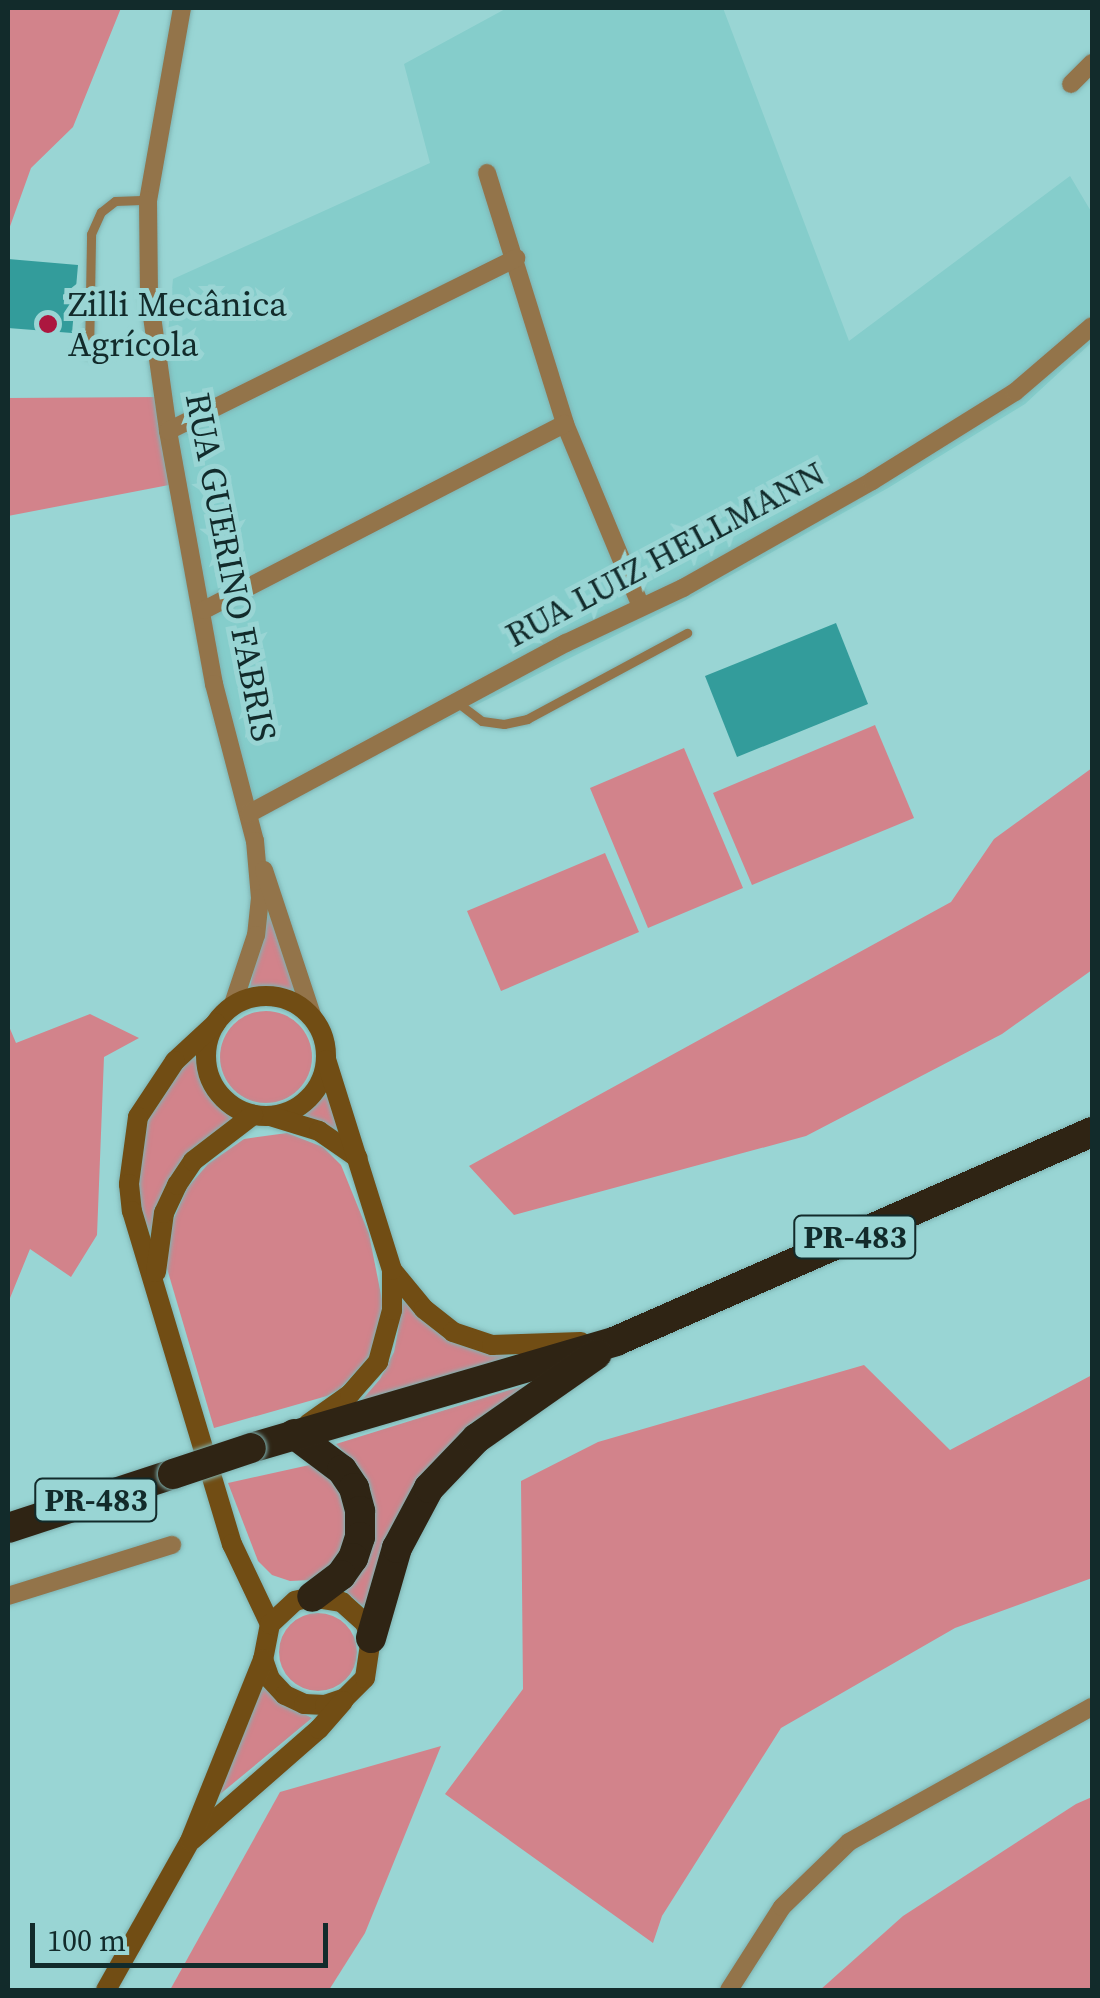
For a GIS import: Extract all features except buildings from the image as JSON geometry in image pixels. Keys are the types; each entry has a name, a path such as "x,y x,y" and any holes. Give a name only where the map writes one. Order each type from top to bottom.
{"highway":[{"name":"PR-483","path":"13,1527 294,1434 616,1340 1092,1132"},
{"path":"370,1638 397,1548 429,1488 477,1438 616,1340"},
{"path":"294,1434 342,1470 354,1488 360,1512 360,1538 353,1558 341,1574 312,1597"}],"street":[{"name":"RUA GUERINO FABRIS","path":"182,8 148,200 149,296 168,431 204,610 214,684 250,813 254,842"},
{"path":"1071,84 1092,63"},
{"path":"487,172 565,424 640,607"},
{"path":"168,431 516,258"},
{"name":"RUA LUIZ HELLMANN","path":"250,813 456,702 683,588 950,436 1015,392 1092,326"},
{"path":"204,610 565,424"},
{"path":"232,1007 256,936 260,898 254,842"},
{"path":"254,842 313,1018 321,1031 326,1060 392,1270 388,1337 378,1362 350,1394 294,1434"},
{"path":"270,1624 232,1544 156,1279 141,1245 128,1184 135,1132 156,1084 232,1007 245,1000 274,996 302,1008 313,1018"},
{"path":"216,1023 206,1050 210,1079 227,1102 319,1132 358,1158"},
{"path":"156,1279 164,1213 176,1184 206,1149 260,1115 307,1099 323,1075 326,1060"},
{"path":"392,1270 424,1308 453,1332 492,1345 616,1340"},
{"path":"8,1596 172,1545"},
{"path":"106,1990 190,1841 263,1660 270,1624 295,1601 312,1597 342,1602 364,1624 370,1638 365,1678 319,1730 190,1841"},
{"path":"263,1660 270,1679 284,1695 304,1704 325,1705 345,1698"},
{"path":"728,1990 782,1908 849,1842 1092,1707"}],"lane":[{"path":"89,354 92,234 101,212 115,201 148,200"},
{"path":"456,702 482,722 527,720 687,633"}],"shaded area":[{"path":"8,8 121,8 73,127 31,168 8,232"},
{"path":"507,8 723,8 849,341 1070,176 1092,213 1092,342 1025,404 888,488 684,601 258,814 199,611 162,397 173,279 430,163 404,64"},
{"path":"162,397 174,484 8,516 8,398"},
{"path":"875,725 914,818 752,885 713,793"},
{"path":"684,748 743,888 648,928 590,788"},
{"path":"1092,768 1092,970 1002,1034 806,1136 514,1215 469,1166 951,902 994,839"},
{"path":"605,853 639,932 501,991 467,911"},
{"path":"268,902 297,995 273,988 249,992"},
{"path":"266,1011 283,1015 298,1025 308,1040 312,1057 308,1074 298,1089 283,1099 266,1103 249,1099 234,1089 224,1074 220,1057 224,1040 234,1025 249,1015"},
{"path":"90,1014 139,1038 104,1057 97,1235 71,1277 30,1249 8,1303 8,1024 16,1043"},
{"path":"200,1045 198,1068 205,1090 219,1107 239,1117 204,1140 150,1257 136,1212 142,1131 157,1099"},
{"path":"326,1085 349,1144 294,1117 314,1103"},
{"path":"287,1133 323,1147 341,1165 369,1234 384,1310 369,1357 340,1389 214,1428 166,1265 171,1225 187,1188 208,1164 244,1139"},
{"path":"397,1285 491,1352 512,1356 361,1401 380,1379 394,1352 399,1325"},
{"path":"864,1365 950,1450 1092,1375 1092,1578 955,1628 781,1728 662,1916 653,1943 445,1794 523,1689 521,1481 598,1442"},
{"path":"532,1383 470,1424 417,1480 387,1536 368,1611 344,1590 354,1463 336,1444"},
{"path":"314,1464 336,1478 349,1527 337,1562 311,1580 290,1581 272,1575 258,1561 228,1483"},
{"path":"318,1613 346,1624 357,1652 346,1680 318,1691 290,1680 279,1652 290,1624"},
{"path":"263,1681 282,1703 312,1718 213,1800"},
{"path":"441,1746 365,1933 329,1990 170,1990 280,1792"},
{"path":"1092,1797 1092,1990 820,1990 903,1916"}],"place":[{"name":"Zilli Mecânica Agrícola","path":"48,324"}]}
